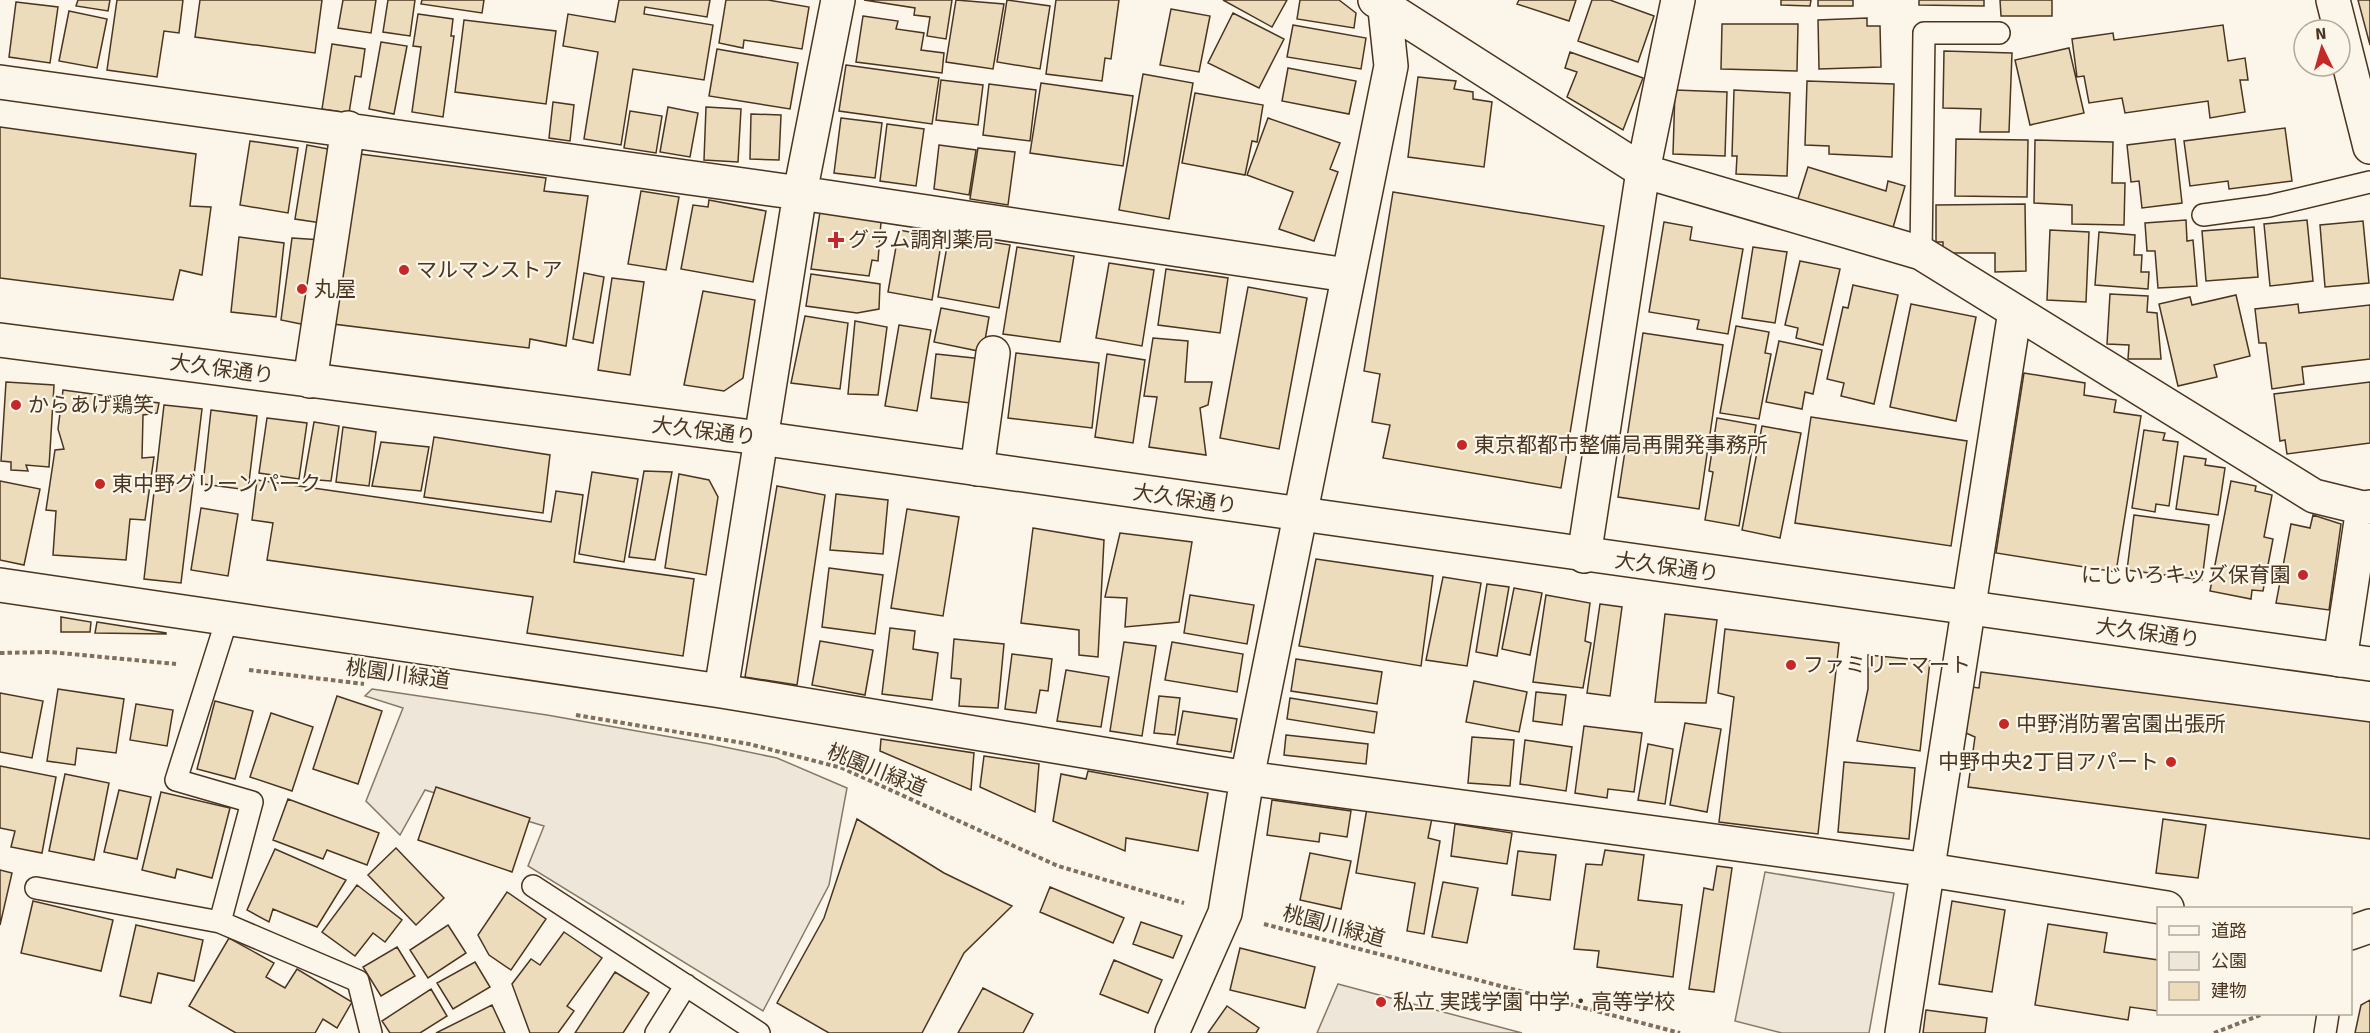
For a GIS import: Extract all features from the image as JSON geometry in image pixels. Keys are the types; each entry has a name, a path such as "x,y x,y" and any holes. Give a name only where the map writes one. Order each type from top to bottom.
{"street":[{"path":"721,692 800,193 838,0"},
{"path":"1584,556 1643,171 1678,0"},
{"path":"2333,0 2370,147"},
{"path":"1381,2 1643,171 1921,253 2314,496 2367,507 2355,662"},
{"path":"1172,1033 1225,914 1247,778 1391,66 1381,2"},
{"path":"0,82 348,128 1347,275"},
{"path":"309,381 348,128"},
{"path":"1902,1033 2015,311"},
{"name":"大久保通り","path":"0,340 760,438 1584,556 2355,662"},
{"path":"978,469 993,353"},
{"path":"0,585 721,692 1247,778 1929,870 2157,907"},
{"path":"2352,932 2370,926"}],"lane":[{"path":"1921,253 1924,33 1999,33"},
{"path":"2203,215 2269,207 2370,182"},
{"path":"220,922 252,802 176,780 227,620"},
{"path":"532,886 759,1033"},
{"path":"36,888 220,922 357,981 371,1033"},
{"path":"656,1033 686,985"},
{"path":"2325,1033 2328,1015"}],"path":[{"name":"桃園川緑道","path":"0,653 50,652 375,685"},
{"name":"桃園川緑道","path":"573,715 750,744 842,768 1058,866 1225,914 1680,1033"},
{"path":"2214,1033 2260,1015"}],"green space":[{"path":"372,689 547,715 710,744 777,758 847,788 829,885 763,1011 528,866 544,826 425,790 400,835 366,801 403,708 365,696"},
{"path":"1765,872 1894,893 1869,1033 1782,1033 1735,1021"},
{"name":"私立 実践学園 中学・高等学校","path":"1338,984 1522,1033 1317,1033"}],"building":[{"path":"78,0 110,0 108,11 76,6"},
{"path":"117,0 183,0 179,33 164,31 157,77 107,70"},
{"path":"200,0 322,0 315,53 195,37"},
{"path":"343,0 376,0 371,33 338,28"},
{"path":"388,0 415,0 410,36 383,32"},
{"path":"422,0 484,0 482,13 421,4"},
{"path":"619,0 710,0 707,17 645,7 644,14 713,25 704,80 633,69 621,145 584,139 598,52 563,46 568,14 615,22"},
{"path":"726,0 768,0 809,7 802,49 744,40 743,48 719,43"},
{"path":"864,0 952,0 946,39 927,36 930,17 914,15 915,8"},
{"path":"956,0 1004,4 993,69 946,62"},
{"path":"1007,0 1050,6 1040,69 997,62"},
{"path":"1056,0 1119,0 1111,59 1105,58 1102,81 1046,74"},
{"path":"1223,0 1287,0 1272,27"},
{"path":"1300,0 1339,0 1356,13 1354,28 1297,19"},
{"path":"1519,0 1576,0 1569,21 1517,4"},
{"path":"1592,0 1610,0 1654,16 1638,62 1578,41"},
{"path":"1781,0 1811,0 1810,6 1781,5"},
{"path":"1818,0 1853,0 1853,6 1818,6"},
{"path":"1919,0 1984,0 1984,6 1919,5"},
{"path":"2000,0 2052,0 2052,16 2001,16"},
{"path":"2358,0 2370,0 2370,45"},
{"path":"16,2 58,7 50,63 9,57"},
{"path":"1171,9 1210,16 1199,72 1160,65"},
{"path":"69,11 107,19 97,68 59,61"},
{"path":"1233,13 1284,39 1259,88 1208,63"},
{"path":"418,14 453,19 451,36 454,36 443,117 412,112 421,47 413,46"},
{"path":"863,16 898,21 896,29 924,33 921,50 944,53 942,73 856,62"},
{"path":"1867,18 1867,26 1880,26 1881,67 1819,69 1818,20"},
{"path":"464,20 556,31 546,104 455,92"},
{"path":"1722,24 1798,24 1797,71 1721,69"},
{"path":"1293,25 1366,38 1361,69 1287,57"},
{"path":"2223,25 2228,61 2245,58 2248,80 2240,80 2245,112 2210,118 2208,101 2125,113 2122,98 2089,103 2084,76 2077,77 2072,39 2113,33 2114,40"},
{"path":"381,42 407,46 394,114 369,109"},
{"path":"332,44 365,49 361,77 355,76 349,113 322,109"},
{"path":"2069,48 2084,113 2030,125 2015,60"},
{"path":"717,49 798,63 790,109 709,96"},
{"path":"1944,51 2012,53 2009,132 1980,132 1981,109 1943,108"},
{"path":"1570,52 1643,78 1623,130 1567,97 1577,72 1565,68"},
{"path":"846,65 939,78 932,124 839,111"},
{"path":"1288,68 1356,81 1349,114 1282,101"},
{"path":"1143,74 1193,83 1169,219 1119,210"},
{"path":"1418,77 1456,81 1454,89 1473,92 1473,99 1492,102 1484,167 1408,157"},
{"path":"941,80 983,85 978,125 936,120"},
{"path":"1807,81 1894,84 1892,157 1829,154 1829,146 1805,145"},
{"path":"1041,83 1133,96 1123,166 1030,153"},
{"path":"989,84 1036,90 1030,141 983,135"},
{"path":"1675,90 1727,92 1725,156 1673,154"},
{"path":"1734,90 1790,93 1787,176 1736,174 1737,156 1732,156"},
{"path":"1195,93 1263,105 1257,142 1252,141 1245,175 1182,163"},
{"path":"553,102 574,105 570,141 549,138"},
{"path":"668,107 698,113 690,157 660,152"},
{"path":"706,107 741,109 738,162 704,160"},
{"path":"630,111 662,116 656,153 624,148"},
{"path":"751,114 781,115 779,160 750,159"},
{"path":"841,118 882,123 875,178 834,173"},
{"path":"1268,118 1340,143 1330,169 1338,172 1314,241 1279,229 1293,192 1247,175"},
{"path":"887,124 924,129 916,186 880,181"},
{"path":"0,127 196,154 190,206 211,207 202,275 180,270 173,300 0,278"},
{"path":"2285,128 2292,181 2229,189 2228,181 2190,186 2184,141"},
{"path":"1956,139 2028,140 2027,197 1955,196"},
{"path":"2175,139 2182,203 2142,208 2139,181 2131,182 2127,145"},
{"path":"2035,140 2113,142 2112,183 2125,183 2124,225 2072,224 2072,205 2034,203"},
{"path":"250,141 298,148 288,213 240,205"},
{"path":"307,145 339,151 328,224 295,219"},
{"path":"939,145 976,150 969,195 934,189"},
{"path":"978,148 1015,152 1008,205 970,199"},
{"path":"352,153 546,178 544,191 588,196 566,346 530,339 529,348 325,323"},
{"path":"1808,167 1886,191 1888,181 1905,186 1892,231 1797,202"},
{"path":"641,191 679,197 666,270 628,264"},
{"path":"1393,192 1604,226 1561,488 1383,458 1390,425 1372,422 1380,374 1364,371"},
{"path":"709,200 766,211 753,282 681,269 693,205 708,207"},
{"path":"2025,204 2026,271 1995,272 1995,253 1943,253 1943,242 1936,242 1936,205"},
{"path":"820,212 881,222 878,261 872,260 869,276 811,269"},
{"path":"2186,220 2187,241 2193,240 2197,286 2158,288 2155,251 2147,251 2145,223"},
{"path":"2307,220 2313,281 2270,286 2264,224"},
{"path":"2363,221 2369,283 2325,287 2320,225"},
{"path":"1664,222 1692,227 1690,240 1743,249 1728,334 1697,329 1699,320 1649,312"},
{"path":"2254,227 2258,277 2206,281 2202,231"},
{"path":"899,230 942,238 932,300 888,292"},
{"path":"2050,230 2089,232 2086,302 2047,300"},
{"path":"2099,232 2135,235 2134,255 2142,255 2141,272 2149,272 2148,289 2095,285"},
{"path":"949,235 1010,245 999,308 938,297"},
{"path":"239,237 284,243 276,317 231,312"},
{"path":"292,238 322,240 311,326 281,320"},
{"path":"1017,247 1074,256 1060,342 1003,334"},
{"path":"1753,247 1787,252 1775,323 1742,318"},
{"path":"1800,261 1840,269 1823,345 1796,338 1798,328 1785,325"},
{"path":"1109,263 1154,270 1142,346 1096,338"},
{"path":"1166,269 1228,278 1220,333 1158,325"},
{"path":"584,273 604,277 593,343 573,339"},
{"path":"811,274 880,284 879,309 857,313 806,306"},
{"path":"612,278 644,282 630,375 598,370"},
{"path":"1853,285 1898,295 1874,404 1841,396 1844,383 1827,379 1843,307 1848,308"},
{"path":"1248,287 1307,298 1279,449 1220,438"},
{"path":"703,291 755,300 743,378 724,391 684,385"},
{"path":"2110,294 2148,296 2147,312 2157,313 2161,359 2128,359 2129,345 2107,344"},
{"path":"2236,295 2250,356 2214,365 2217,377 2178,386 2159,304 2190,297 2192,305"},
{"path":"1911,304 1976,317 1956,421 1890,407"},
{"path":"2298,304 2299,313 2370,305 2370,359 2302,367 2304,384 2272,389 2266,343 2259,343 2255,309"},
{"path":"941,308 989,317 983,352 934,342"},
{"path":"805,316 848,323 840,389 791,383"},
{"path":"855,321 887,327 878,395 848,394"},
{"path":"899,325 931,330 917,411 885,406"},
{"path":"1736,326 1769,332 1765,353 1771,354 1759,419 1720,413"},
{"path":"1643,333 1723,345 1699,509 1618,497"},
{"path":"1153,338 1188,341 1185,382 1212,382 1208,405 1200,408 1206,455 1149,447 1157,397 1144,396"},
{"path":"1779,341 1822,350 1813,394 1805,392 1802,409 1766,402"},
{"path":"1016,353 1099,363 1092,428 1008,418"},
{"path":"936,354 983,359 978,404 931,398"},
{"path":"1107,354 1145,360 1133,443 1095,437"},
{"path":"2024,373 2085,383 2084,395 2116,400 2114,412 2141,416 2116,572 1996,553"},
{"path":"6,382 54,385 49,467 26,465 28,471 11,470 11,462 1,461"},
{"path":"2370,382 2370,443 2287,454 2285,440 2280,441 2274,394"},
{"name":"東中野グリーンパーク","path":"63,390 159,403 157,413 143,415 142,458 154,457 145,520 130,519 126,560 53,555 56,511 46,510 55,450 64,449 58,429"},
{"path":"164,405 202,409 181,583 144,579"},
{"path":"211,410 257,416 248,490 203,484"},
{"path":"1811,417 1967,441 1951,546 1795,523"},
{"path":"267,418 307,423 299,479 259,473"},
{"path":"1717,418 1756,425 1739,526 1705,520 1713,472 1709,471"},
{"path":"314,422 339,426 331,481 304,479"},
{"path":"1762,426 1801,433 1780,538 1742,530"},
{"path":"343,427 376,432 369,486 336,482"},
{"path":"2144,430 2165,433 2163,440 2178,442 2169,506 2156,504 2155,512 2132,508"},
{"path":"434,437 550,455 543,513 424,497"},
{"path":"381,442 429,447 421,491 372,486"},
{"path":"2184,456 2206,459 2205,465 2225,468 2218,515 2176,509"},
{"path":"644,471 672,472 655,560 629,557"},
{"path":"592,472 638,479 624,562 579,554"},
{"path":"679,474 709,480 718,497 706,575 665,568"},
{"path":"257,480 551,522 556,491 583,495 574,562 694,579 683,656 527,633 533,597 267,560 273,523 252,520"},
{"path":"0,481 40,489 24,565 0,560"},
{"path":"2231,481 2256,486 2255,491 2272,495 2264,537 2273,539 2263,591 2252,590 2251,599 2210,591"},
{"path":"777,486 825,495 797,685 745,677"},
{"path":"836,494 888,500 883,554 830,550"},
{"path":"201,508 238,514 228,576 191,570"},
{"path":"907,509 959,517 943,616 891,608"},
{"path":"2134,515 2209,525 2202,580 2127,570"},
{"path":"2313,515 2341,524 2329,610 2276,603 2291,524 2310,528"},
{"path":"1033,528 1104,540 1098,657 1079,655 1079,630 1021,623"},
{"path":"1120,533 1192,542 1179,622 1125,627 1127,598 1105,597"},
{"path":"1316,559 1433,576 1421,666 1299,646"},
{"path":"829,568 883,575 875,634 822,627"},
{"path":"1443,577 1481,583 1467,666 1426,660"},
{"path":"1487,584 1509,587 1497,656 1476,652"},
{"path":"1514,588 1542,593 1530,655 1502,649"},
{"path":"1190,595 1254,605 1247,644 1184,633"},
{"path":"1546,595 1590,603 1585,641 1591,643 1583,688 1533,682"},
{"path":"1600,604 1622,607 1610,696 1587,693"},
{"path":"1665,614 1717,620 1706,703 1655,702"},
{"path":"61,617 91,622 90,632 61,632"},
{"path":"97,622 166,633 166,634 95,633"},
{"path":"890,628 915,631 913,649 938,653 932,700 882,694"},
{"path":"1725,629 1839,643 1818,834 1719,822 1734,697 1718,693"},
{"path":"954,639 1004,644 998,708 959,706 961,679 951,678"},
{"path":"820,641 873,650 865,695 812,685"},
{"path":"1124,642 1156,646 1142,736 1110,731"},
{"path":"1172,642 1243,654 1237,692 1165,680"},
{"path":"1012,654 1052,659 1048,691 1040,690 1036,713 1005,709"},
{"path":"1868,655 1930,661 1920,751 1857,741 1868,689"},
{"path":"1296,659 1382,672 1377,704 1291,691"},
{"path":"1066,670 1109,677 1101,727 1057,721"},
{"name":"中野中央2丁目アパート","path":"1981,672 2370,722 2370,839 1968,787 1975,737 1966,733 1972,687 1979,688"},
{"path":"1474,681 1527,692 1519,732 1466,722"},
{"path":"58,689 124,699 116,753 77,748 75,765 47,761"},
{"path":"1536,692 1566,695 1562,725 1533,721"},
{"path":"0,693 43,701 32,758 0,752"},
{"path":"337,696 382,711 358,784 313,769"},
{"path":"1159,696 1180,698 1175,735 1154,733"},
{"path":"1290,698 1377,712 1374,733 1287,719"},
{"path":"215,701 253,711 235,779 197,769"},
{"path":"136,704 173,710 167,746 130,740"},
{"path":"1183,711 1237,719 1231,752 1177,744"},
{"path":"271,713 313,727 292,791 250,777"},
{"path":"1685,723 1721,729 1707,812 1670,805"},
{"path":"1584,726 1642,733 1634,792 1608,789 1607,798 1575,793"},
{"path":"1286,735 1368,744 1366,764 1284,755"},
{"path":"1472,737 1514,740 1510,786 1468,783"},
{"path":"881,739 974,753 971,790 880,751"},
{"path":"1525,740 1572,747 1566,791 1520,784"},
{"path":"1648,744 1673,749 1665,804 1638,800"},
{"path":"984,756 1039,764 1035,812 980,787"},
{"path":"1844,762 1915,768 1909,839 1838,832"},
{"path":"0,766 56,777 42,853 11,847 15,831 0,828"},
{"path":"1088,771 1208,793 1198,851 1126,838 1125,851 1053,821 1061,774 1086,779"},
{"path":"65,774 109,783 94,860 49,851"},
{"path":"436,787 530,818 512,872 418,840"},
{"path":"119,790 151,797 137,859 104,852"},
{"path":"161,792 230,808 212,878 177,869 175,878 142,870"},
{"path":"288,799 379,833 367,865 327,850 323,859 273,840"},
{"path":"1272,800 1351,811 1347,837 1320,833 1319,842 1267,835"},
{"path":"1367,808 1432,818 1428,838 1440,841 1424,934 1407,931 1415,883 1356,873"},
{"path":"857,819 944,873 1012,906 964,953 922,1033 829,1033 777,1003 824,918"},
{"path":"2163,819 2206,825 2198,878 2156,873"},
{"path":"1455,824 1512,833 1507,864 1451,856"},
{"path":"396,848 444,898 416,925 368,875"},
{"path":"275,849 346,880 317,927 273,909 269,922 247,910"},
{"path":"1605,850 1644,855 1638,900 1682,905 1673,977 1597,967 1599,951 1574,949 1586,864 1602,865"},
{"path":"1518,851 1556,855 1550,900 1512,895"},
{"path":"1310,853 1351,861 1341,909 1300,900"},
{"path":"1717,866 1732,868 1714,992 1689,989 1704,888 1713,890"},
{"path":"0,870 12,873 0,925"},
{"path":"1443,882 1478,888 1467,943 1432,937"},
{"path":"357,885 402,920 385,942 373,933 355,956 322,932"},
{"path":"1050,887 1124,918 1113,943 1040,912"},
{"path":"507,892 546,919 511,970 489,955 478,935"},
{"path":"33,901 113,920 101,971 21,953"},
{"path":"1952,901 2005,910 1992,992 1939,984"},
{"path":"1141,922 1182,936 1173,958 1133,944"},
{"path":"2048,924 2107,933 2104,952 2157,960 2157,1011 2130,1007 2128,1020 2035,1005"},
{"path":"136,925 203,940 194,981 158,973 151,1003 120,996"},
{"path":"448,925 466,953 428,978 410,950"},
{"path":"564,932 602,958 567,1006 574,1011 558,1033 530,1033 512,984 531,959 540,965"},
{"path":"229,938 274,963 266,977 285,988 297,969 352,1002 337,1028 323,1019 315,1033 236,1033 189,1006"},
{"path":"397,947 415,976 381,996 363,967"},
{"path":"1240,948 1315,967 1305,1008 1230,990"},
{"path":"1114,960 1162,980 1148,1013 1100,994"},
{"path":"475,962 490,987 453,1009 437,983"},
{"path":"615,972 649,993 623,1033 575,1033"},
{"path":"983,988 1033,1014 1023,1033 958,1033"},
{"path":"431,989 447,1016 420,1033 390,1033 382,1021"},
{"path":"2370,1000 2370,1033 2355,1033 2361,1005"},
{"path":"492,1005 505,1033 436,1033"},
{"path":"1227,1006 1259,1028 1256,1033 1208,1033"},
{"path":"1926,1010 1987,1018 1985,1033 1923,1033"}],"place":[{"name":"グラム調剤薬局","path":"836,240"},
{"name":"マルマンストア","path":"404,270"},
{"name":"丸屋","path":"302,289"},
{"name":"からあげ鶏笑","path":"16,405"},
{"name":"東京都都市整備局再開発事務所","path":"1462,445"},
{"name":"東中野グリーンパーク","path":"100,484"},
{"name":"にじいろキッズ保育園","path":"2303,575"},
{"name":"ファミリーマート","path":"1791,665"},
{"name":"中野消防署宮園出張所","path":"2004,724"},
{"name":"中野中央2丁目アパート","path":"2171,762"},
{"name":"私立 実践学園 中学・高等学校","path":"1381,1002"}]}
